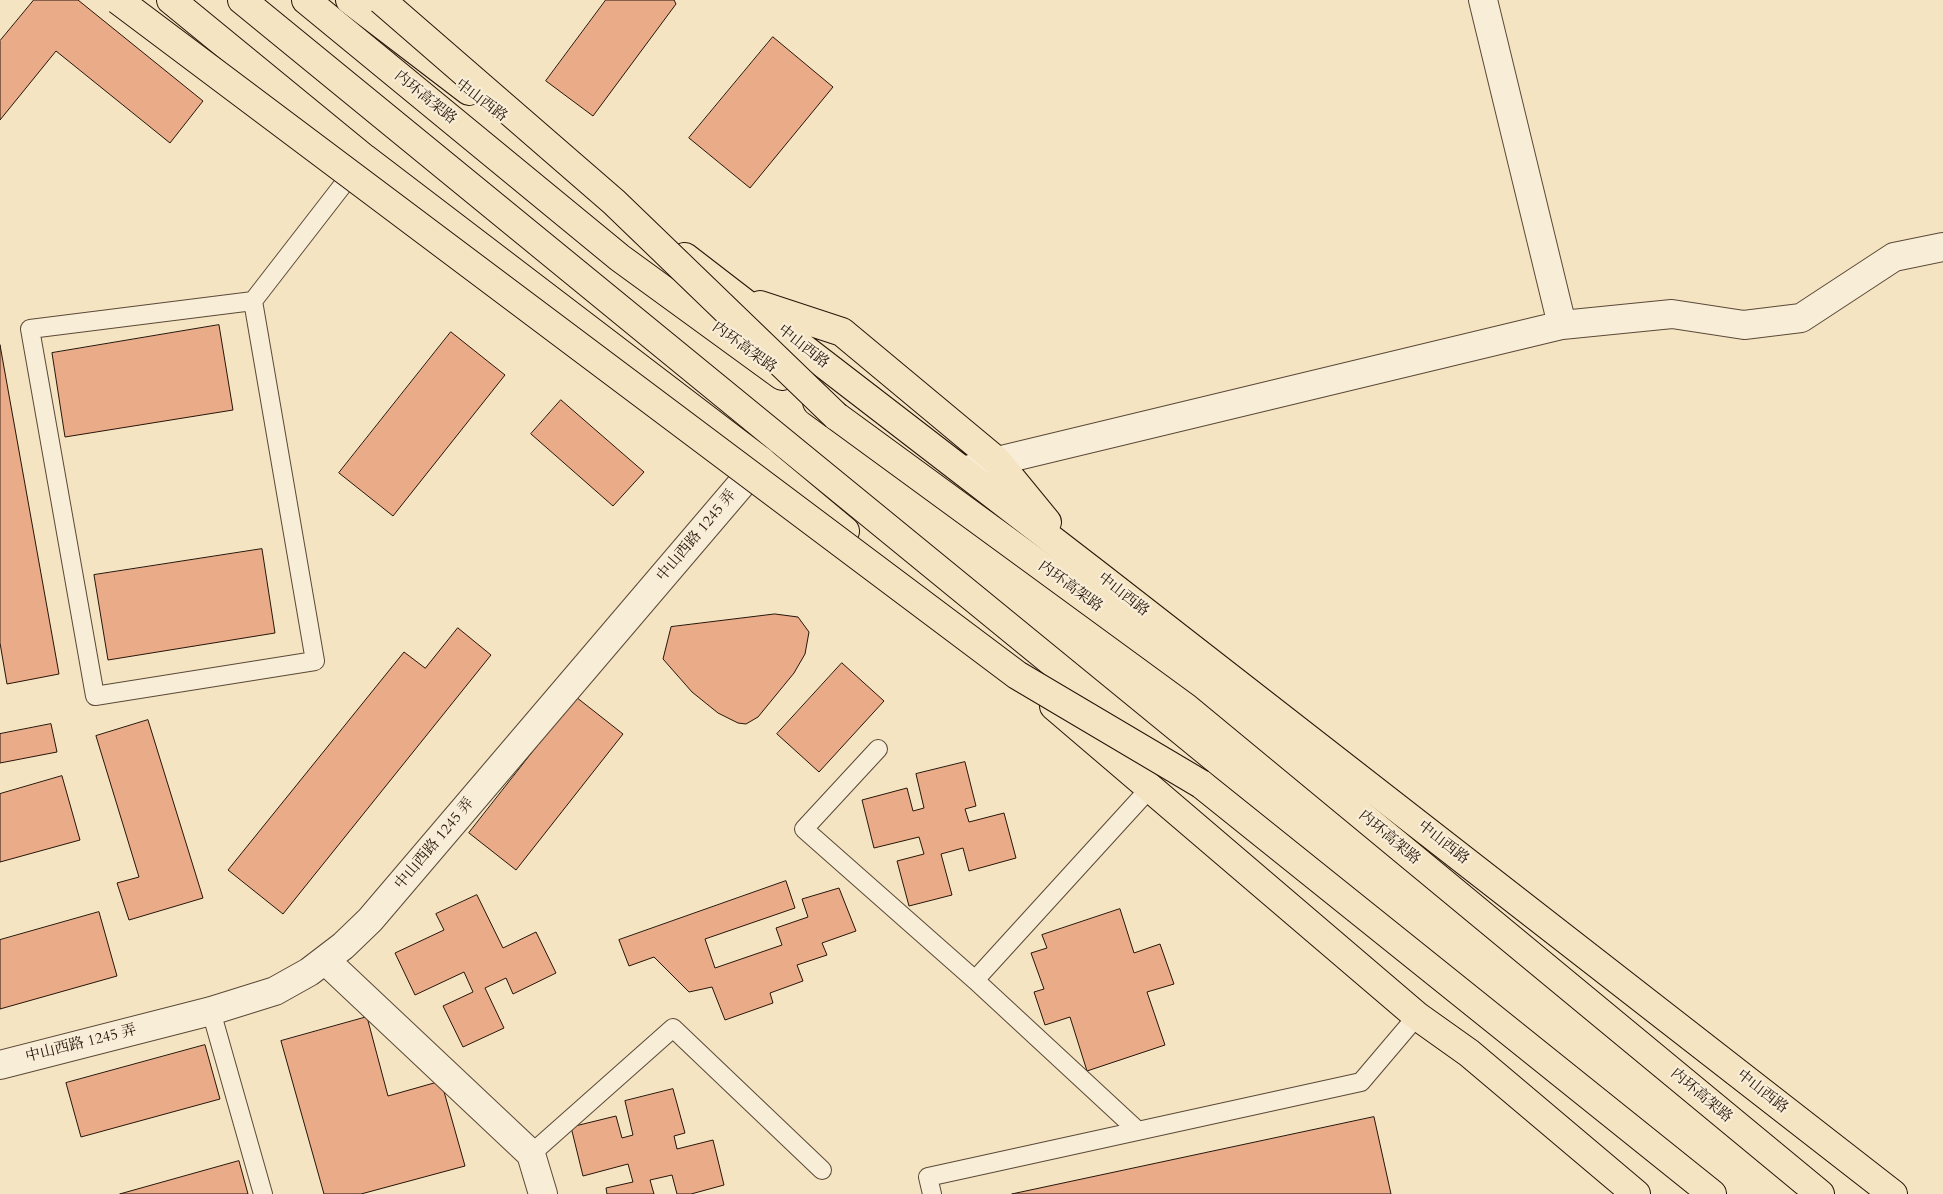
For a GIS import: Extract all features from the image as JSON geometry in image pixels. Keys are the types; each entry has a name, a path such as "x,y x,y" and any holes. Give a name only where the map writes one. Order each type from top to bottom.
{"main road":[{"path":"118,0 1017,675 1201,784"},
{"path":"171,0 364,158 761,461 1151,787 1417,1016 1469,1053 1636,1194"},
{"path":"242,0 1201,784 1712,1194"},
{"name":"内环高架路","path":"306,0 620,258 1204,685 1820,1194"},
{"name":"中山西路","path":"350,0 964,471 1893,1194"},
{"path":"381,0 614,202 836,416"},
{"path":"739,298 842,332 996,461 1080,562"}],"street":[{"path":"1483,0 1562,325"},
{"path":"964,471 996,461 1562,325 1672,314 1744,325 1801,318 1894,258 1943,247"},
{"name":"中山西路 1245 弄","path":"0,1065 211,1012 275,991 309,972 343,946 370,920 761,461"},
{"path":"325,960 531,1154 543,1194"}],"lane":[{"path":"253,301 315,660 95,696 30,329 253,301 364,158"},
{"path":"878,749 804,829 975,980 1137,1130"},
{"path":"975,980 1151,787"},
{"path":"211,1012 263,1194"},
{"path":"932,1194 928,1177 1361,1082 1417,1016"},
{"path":"531,1154 673,1028 822,1170"}],"building":[{"path":"34,0 78,0 203,101 170,143 56,51 0,120 0,41"},
{"path":"606,0 674,0 676,4 593,116 546,81"},
{"path":"773,37 833,87 750,188 689,138"},
{"path":"219,325 233,410 65,437 52,353"},
{"path":"451,332 505,375 393,516 339,473"},
{"path":"0,345 59,674 7,684 0,643"},
{"path":"561,400 644,472 613,506 531,434"},
{"path":"262,549 275,633 108,660 94,575"},
{"path":"775,614 798,617 809,632 805,654 794,673 758,717 746,724 738,723 718,713 692,692 663,659 671,627"},
{"path":"458,628 491,655 283,914 228,870 404,652 425,668"},
{"path":"842,663 884,701 819,772 777,734"},
{"path":"576,697 623,734 516,870 469,833"},
{"path":"148,720 203,898 129,920 117,883 139,877 96,736"},
{"path":"51,724 57,752 0,763 0,734"},
{"path":"965,762 976,806 965,809 969,822 1004,813 1016,858 969,871 963,848 941,854 952,895 909,906 897,861 924,854 919,837 874,848 862,800 907,788 913,811 924,808 916,774"},
{"path":"62,776 80,840 0,862 0,794"},
{"path":"786,881 795,908 705,939 715,968 782,945 776,928 808,917 802,899 839,888 856,931 822,943 827,955 797,965 803,981 770,993 773,1003 725,1020 712,987 689,992 654,957 629,966 619,940"},
{"path":"477,895 503,948 536,932 556,973 513,994 506,978 485,988 504,1028 463,1047 443,1006 473,992 464,972 415,995 395,953 444,930 436,914"},
{"path":"1120,909 1134,953 1160,944 1174,984 1147,992 1165,1045 1087,1071 1070,1017 1045,1025 1034,992 1044,989 1031,953 1047,948 1042,935"},
{"path":"99,912 117,976 0,1009 0,940"},
{"path":"367,1017 388,1096 441,1081 465,1166 361,1194 324,1194 281,1041"},
{"path":"205,1045 220,1099 81,1137 66,1083"},
{"path":"673,1089 685,1133 674,1136 677,1149 713,1140 724,1185 691,1194 677,1194 672,1175 650,1180 654,1194 607,1194 606,1188 633,1182 628,1164 583,1176 571,1127 616,1116 622,1138 633,1135 625,1101"},
{"path":"1374,1117 1391,1194 1012,1194"},
{"path":"239,1161 248,1194 120,1194"}]}
